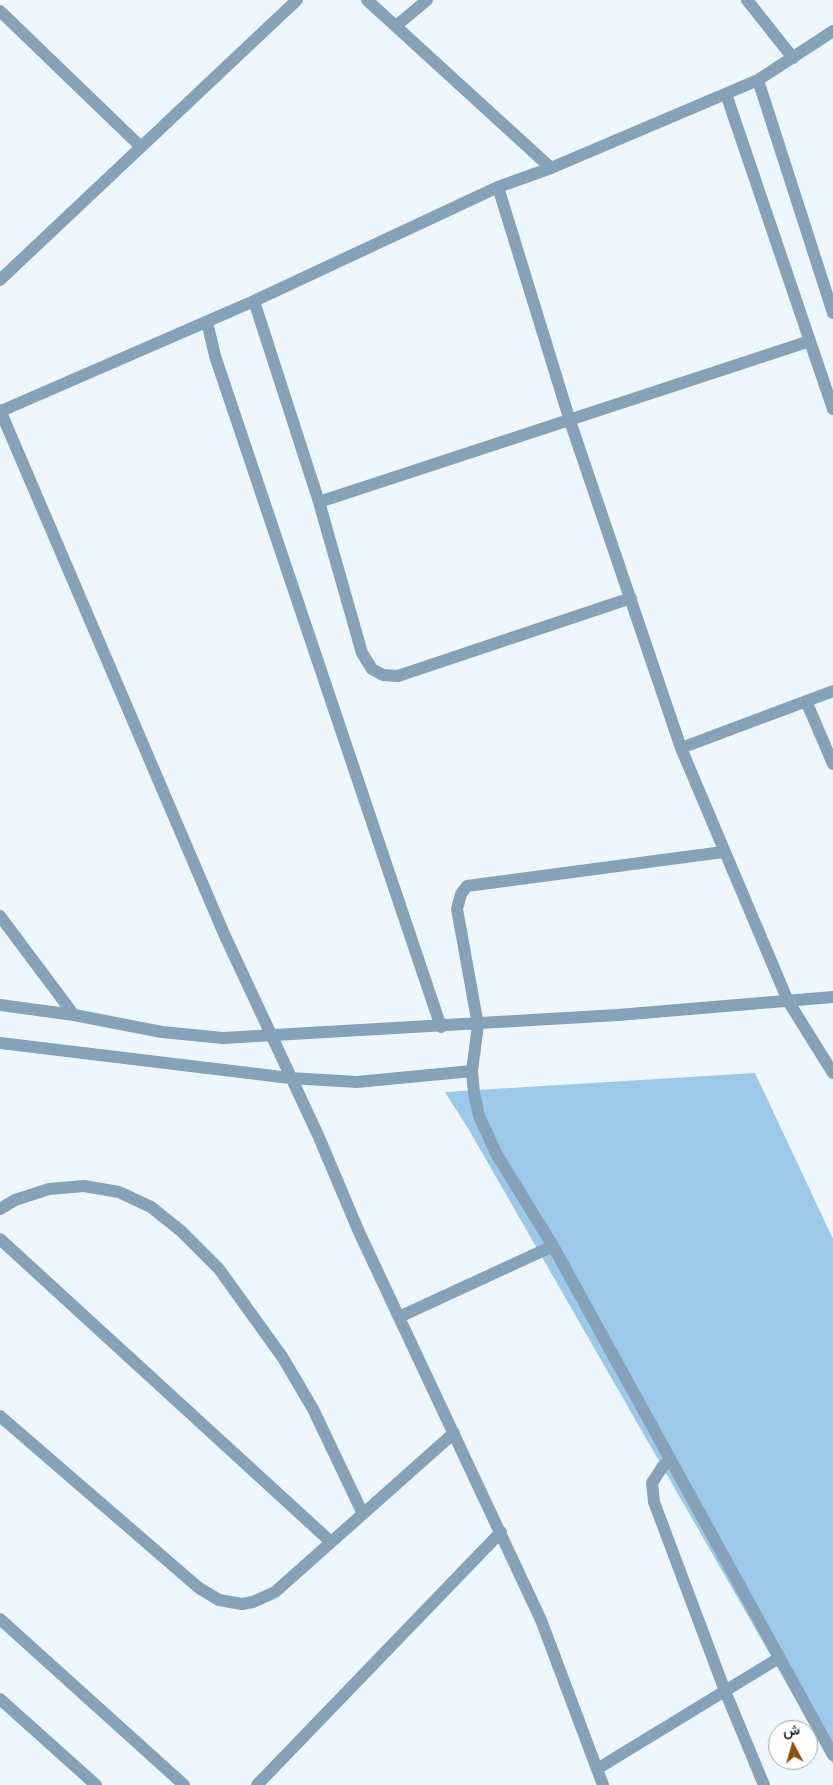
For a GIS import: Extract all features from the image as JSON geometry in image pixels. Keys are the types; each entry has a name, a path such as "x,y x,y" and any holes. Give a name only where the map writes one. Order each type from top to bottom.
{"street":[{"path":"0,280 297,0"},
{"path":"367,0 551,168"},
{"path":"396,26 426,0"},
{"path":"747,0 793,58"},
{"path":"0,11 140,146"},
{"path":"603,1785 541,1620 399,1317 225,936 1,410 254,301 498,187 551,168 758,80 833,31"},
{"path":"758,80 833,313"},
{"path":"726,94 833,409"},
{"path":"498,187 570,421 681,748 723,852 788,1001 833,1074"},
{"path":"254,301 319,502 362,653 372,669 383,675 398,676 631,598"},
{"path":"207,322 214,356 441,1027"},
{"path":"319,502 810,341"},
{"path":"681,748 833,691"},
{"path":"806,701 833,764"},
{"path":"723,852 467,886 460,894 457,909 478,1024 472,1070 474,1093 487,1136 553,1246 833,1755"},
{"path":"0,916 74,1015"},
{"path":"0,1006 74,1015 162,1032 223,1038 441,1027 833,996"},
{"path":"0,1043 290,1078 357,1082 472,1070"},
{"path":"0,1209 15,1200 49,1188 84,1186 119,1192 151,1207 181,1231 219,1269 283,1358 313,1409 363,1514"},
{"path":"0,1239 331,1542"},
{"path":"399,1317 553,1246"},
{"path":"0,1416 199,1588 219,1600 242,1604 264,1598 275,1592 454,1433"},
{"path":"671,1460 663,1466 652,1483 654,1502 725,1691 764,1785"},
{"path":"258,1785 501,1532"},
{"path":"0,1619 184,1785"},
{"path":"597,1768 779,1658"},
{"path":"0,1699 96,1785"}],"shaded area":[{"path":"755,1073 833,1239 833,1764 818,1738 818,1720 808,1720 469,1130 445,1092"}]}
